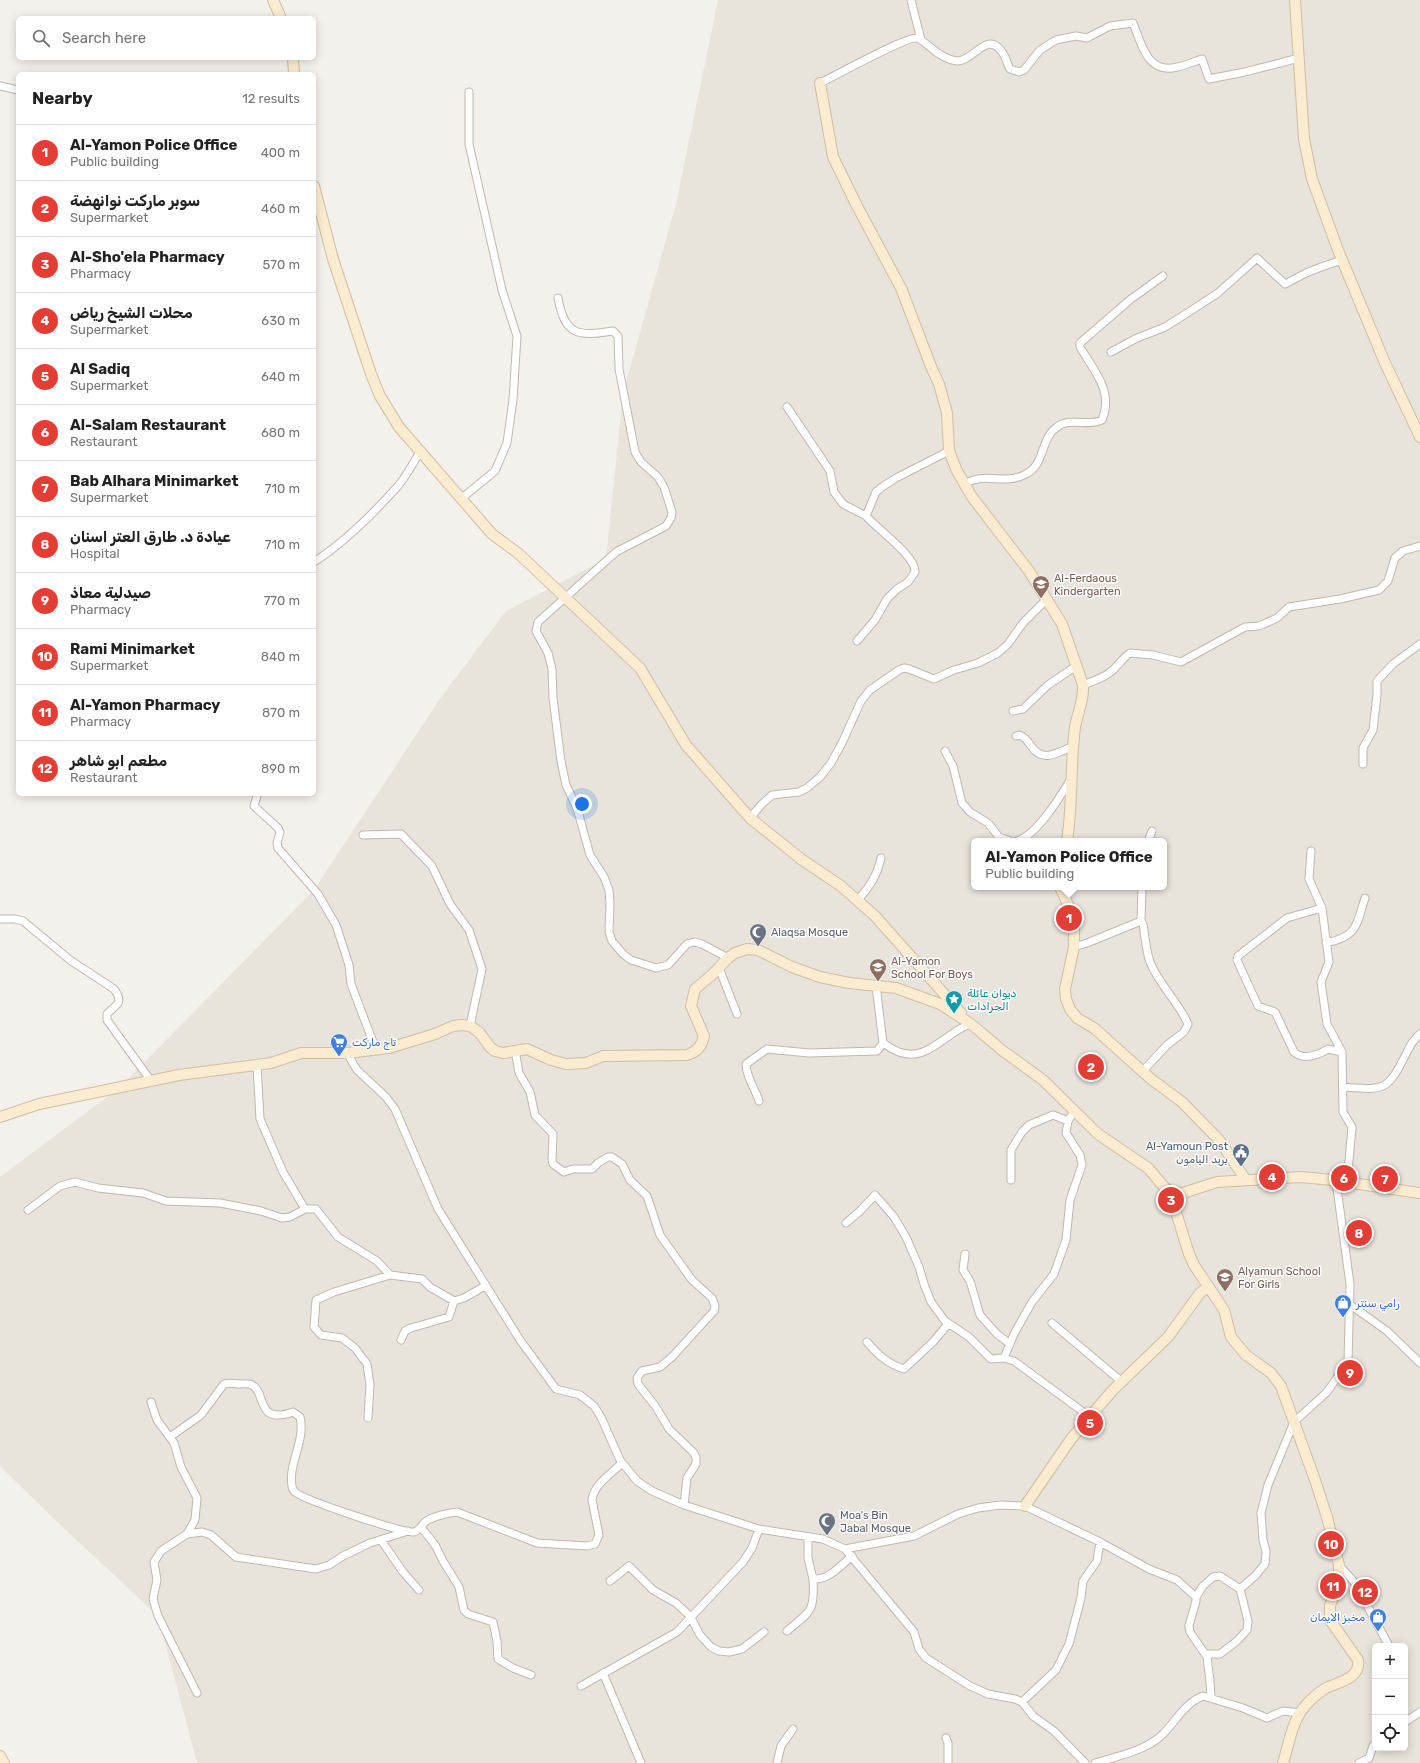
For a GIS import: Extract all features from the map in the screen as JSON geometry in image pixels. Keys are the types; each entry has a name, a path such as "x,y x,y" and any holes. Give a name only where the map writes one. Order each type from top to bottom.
{"street":[{"path":"273,0 280,16"},
{"path":"910,0 921,40"},
{"path":"1295,0 1304,139 1308,166 1316,192 1342,260 1385,363 1420,437"},
{"path":"1068,838 1070,823 1076,726 1084,694 1083,685 1065,631 1029,571 964,484 956,471 949,450 947,413 939,384 932,370 901,288 833,158 820,83 892,46 913,38 921,40 937,53 956,60 968,58 984,45 994,46 1002,53 1010,69 1018,72 1024,70 1040,50 1056,40 1076,36 1087,38 1110,26 1133,23 1147,58 1155,65 1172,68 1202,59 1209,78 1245,72 1299,58"},
{"path":"292,60 294,72"},
{"path":"0,86 16,90"},
{"path":"462,498 495,471 507,443 513,400 517,336 502,290 468,144 469,92"},
{"path":"316,201 333,259 375,385 392,417 492,534 519,554 640,668 686,744 750,818 801,859 841,886 858,900 896,938 971,1024"},
{"path":"1111,352 1134,339 1165,327 1192,310 1218,293 1257,258 1285,284 1318,268 1342,260"},
{"path":"964,484 979,477 1007,479 1026,474 1037,464 1046,440 1059,425 1067,423 1097,422 1102,420 1106,407 1104,389 1080,347 1080,343 1131,299 1163,276"},
{"path":"558,298 563,317 570,327 577,332 590,335 613,331 618,335 619,369 635,452 641,462 662,482 672,512 671,518 666,526 616,552 565,596 538,622 536,631 548,653 552,669 553,698 561,761 566,785 577,808 590,855 604,876 609,890 610,937 623,954 631,960 656,968 668,965 687,944 694,942 702,944 728,958"},
{"path":"786,407 830,471 834,492 843,504 866,516 908,556 914,565 915,572 908,582 887,598 875,620 857,641"},
{"path":"316,561 341,542 368,518 398,485 421,450"},
{"path":"866,516 876,492 889,482 949,450"},
{"path":"1083,685 1102,678 1114,669 1121,660 1130,653 1164,657 1181,662 1245,627 1259,626 1277,618 1289,607 1340,599 1379,590 1388,581 1395,558 1403,551 1420,546"},
{"path":"750,818 772,795 799,792 807,788 820,777 831,763 861,701 876,686 901,669 909,669 934,679 987,660 1003,650 1022,623 1046,600"},
{"path":"1363,764 1363,748 1373,730 1377,681 1393,664 1420,644"},
{"path":"1013,711 1023,709 1048,685 1076,666"},
{"path":"1016,736 1024,736 1033,750 1041,756 1050,756 1074,746"},
{"path":"945,751 953,766 962,803 970,812 988,823 1002,838"},
{"path":"1025,838 1051,810 1072,778"},
{"path":"257,796 254,806 278,828 280,832 277,844 278,848 318,894 336,925 349,965 350,984 376,1050"},
{"path":"1149,838 1152,831"},
{"path":"363,835 401,834 432,866 450,904 469,930 482,969 470,1026"},
{"path":"1310,851 1309,879 1322,908 1329,962 1321,982 1327,1024 1342,1052 1343,1112 1352,1127 1347,1182"},
{"path":"858,900 869,888 877,874 881,858"},
{"path":"1061,890 1073,919 1075,936 1065,989 1066,1000 1070,1009 1077,1018 1094,1028 1142,1072 1182,1102 1219,1140 1246,1180"},
{"path":"1142,890 1141,921 1143,924 1150,962 1162,983 1182,1011 1188,1024 1184,1032 1167,1045 1142,1072"},
{"path":"1326,943 1341,940 1354,931 1365,898"},
{"path":"1322,908 1286,918 1238,956 1237,960 1258,1006 1275,1012 1294,1052 1306,1057 1320,1054 1328,1050 1342,1052"},
{"path":"0,919 15,918 23,921 70,960 114,989 118,997 118,1004 115,1009 107,1014 107,1020 151,1081"},
{"path":"1074,947 1087,944 1141,921"},
{"path":"0,1117 39,1104 179,1075 278,1062 291,1055 301,1053 347,1053 376,1050 410,1042 435,1034 453,1026 470,1026 479,1032 490,1047 495,1051 503,1053 527,1049 556,1062 571,1064 586,1063 603,1056 688,1055 700,1047 704,1036 692,1011 691,1001 693,994 699,986 728,958 739,951 754,950 762,952 796,969 820,977 849,983 902,989 940,1004 971,1024 1043,1080 1098,1134 1148,1168 1165,1188 1172,1192 1183,1193 1216,1182 1301,1177 1420,1193"},
{"path":"719,968 737,1014"},
{"path":"759,1101 746,1073 746,1064 767,1049 810,1053 864,1053 877,1051 882,1043 876,985"},
{"path":"882,1043 899,1052 913,1054 926,1051 940,1043 960,1027 971,1024"},
{"path":"1342,1087 1365,1089 1377,1088 1388,1084 1397,1073 1414,1039 1420,1034"},
{"path":"515,1050 519,1072 530,1092 535,1115 552,1134 553,1164 564,1172 573,1169 592,1170 598,1163 608,1157 612,1157 622,1164 630,1180 647,1196 653,1219 664,1241 692,1280 712,1298 714,1302 714,1311 672,1357 660,1367 642,1371 637,1378 638,1384 656,1407 669,1429 694,1452 696,1457 696,1464 687,1478 684,1505"},
{"path":"347,1053 357,1070 386,1097 395,1109 438,1209 520,1340 552,1386 561,1391 580,1395 594,1406 601,1417 622,1463 631,1475 644,1486 684,1505 759,1529 830,1541 845,1549 914,1632 919,1649 926,1658 979,1690 1022,1702 1034,1716 1054,1731 1085,1763"},
{"path":"256,1065 260,1120 282,1172 305,1209"},
{"path":"1004,1358 1032,1302 1054,1274 1066,1240 1070,1200 1082,1164 1080,1155 1066,1133 1068,1121 1075,1110"},
{"path":"1011,1180 1011,1150 1022,1132 1029,1125 1054,1115 1068,1121"},
{"path":"1240,1589 1255,1576 1265,1564 1266,1551 1263,1540 1261,1513 1268,1484 1294,1422 1327,1392 1348,1362 1350,1284 1336,1181"},
{"path":"28,1210 60,1186 75,1182 98,1188 143,1193 166,1201 220,1203 261,1211 282,1218 290,1217 305,1209 316,1209 338,1237 376,1261 390,1275"},
{"path":"1172,1192 1175,1209 1187,1249 1194,1265 1224,1310 1229,1332 1238,1347 1250,1359 1271,1374 1279,1382 1304,1448 1327,1517 1339,1564 1339,1585 1330,1605 1329,1615 1333,1626 1355,1655 1358,1665 1352,1676 1319,1693 1306,1705 1295,1721 1283,1763"},
{"path":"846,1223 875,1195 894,1217 902,1231 919,1267 931,1302 948,1324 969,1337 991,1359 1004,1358 1014,1361 1090,1417"},
{"path":"965,1254 963,1270 970,1281 980,1315 997,1334 1010,1344"},
{"path":"368,1418 370,1385 367,1364 355,1348 342,1338 321,1335 314,1327 316,1300 341,1289 390,1275 422,1279 430,1287 454,1301 464,1298 485,1286"},
{"path":"1025,1506 1071,1439 1122,1382 1168,1337 1200,1293 1208,1287"},
{"path":"401,1340 405,1331 411,1328 449,1317 454,1301"},
{"path":"1349,1304 1387,1332 1420,1363"},
{"path":"1052,1323 1122,1382"},
{"path":"867,1342 878,1355 893,1366 904,1369 933,1342 948,1324"},
{"path":"170,1437 201,1415 224,1384 251,1384 256,1388 262,1404 271,1413 282,1416 292,1412 298,1414 300,1417 301,1435 295,1455 292,1484 295,1492 337,1510 408,1531 417,1531 430,1519 448,1513 457,1512 538,1543 591,1546 597,1541 599,1535 592,1500 593,1494 598,1485 622,1463"},
{"path":"151,1402 157,1420 170,1437 184,1474 196,1498 195,1520 187,1534 156,1556 154,1567 156,1585 153,1599 165,1632 198,1693"},
{"path":"845,1549 914,1536 958,1514 978,1508 1000,1505 1025,1506 1100,1542 1149,1569 1177,1580 1196,1597"},
{"path":"421,1527 435,1546 459,1587 464,1610 468,1614 492,1622 497,1641 498,1659 513,1668 531,1675"},
{"path":"581,1686 671,1636 743,1562 752,1548 759,1529"},
{"path":"187,1534 202,1532 211,1535 236,1557 316,1569 329,1565 347,1553 408,1531"},
{"path":"787,1631 808,1615 813,1600 813,1579 808,1558 808,1537"},
{"path":"381,1540 403,1572 419,1590"},
{"path":"1022,1702 1056,1670 1069,1644 1081,1598 1083,1581 1097,1561 1100,1542"},
{"path":"813,1579 821,1580 828,1576 852,1556"},
{"path":"1339,1564 1355,1583 1387,1643"},
{"path":"610,1581 629,1566 653,1590 676,1604 690,1616 703,1639 711,1648 719,1651 729,1652 742,1649 764,1632"},
{"path":"1205,1654 1220,1654 1237,1641 1247,1630 1248,1621 1240,1589 1220,1576 1213,1576 1203,1586 1196,1597 1189,1626 1190,1632 1205,1654 1210,1681 1211,1697"},
{"path":"603,1673 641,1763"},
{"path":"1095,1763 1129,1753 1146,1746 1164,1733 1190,1704 1203,1696 1211,1697 1267,1718 1283,1712 1300,1713"},
{"path":"1408,1720 1420,1712"},
{"path":"776,1763 781,1746 793,1729"},
{"path":"946,1738 948,1743 948,1763"},
{"path":"1359,1763 1369,1758 1372,1746"},
{"path":"0,1756 4,1763"}],"shaded area":[{"path":"718,0 1420,0 1420,1763 197,1763 158,1616 55,1520 0,1466 0,1177 119,1088 314,890 439,700 506,611 606,559 623,393 676,204"}],"place":[{"name":"Al-Ferdaous Kindergarten","path":"1041,599"},
{"name":"Al-Yamon Police Office","path":"1069,918"},
{"name":"Alaqsa Mosque","path":"758,947"},
{"name":"Al-Yamon School For Boys","path":"878,982"},
{"name":"ديوان عائلة الجرادات","path":"954,1014"},
{"name":"تاج ماركت","path":"339,1057"},
{"name":"سوبر ماركت نوانهضة","path":"1091,1067"},
{"name":"Al-Yamoun Post بريد اليامون","path":"1241,1167"},
{"name":"محلات الشيخ رياض","path":"1272,1177"},
{"name":"Al-Salam Restaurant","path":"1344,1178"},
{"name":"Bab Alhara Minimarket","path":"1385,1179"},
{"name":"Al-Sho'ela Pharmacy","path":"1171,1200"},
{"name":"عيادة د. طارق العتر اسنان","path":"1359,1233"},
{"name":"Alyamun School For Girls","path":"1225,1292"},
{"name":"رامي سنتر","path":"1343,1318"},
{"name":"صيدلية معاذ","path":"1350,1373"},
{"name":"Al Sadiq","path":"1090,1423"},
{"name":"Moa's Bin Jabal Mosque","path":"827,1536"},
{"name":"Rami Minimarket","path":"1331,1544"},
{"name":"Al-Yamon Pharmacy","path":"1333,1586"},
{"name":"مطعم ابو شاهر","path":"1365,1592"},
{"name":"مخبز الايمان","path":"1378,1632"}]}
